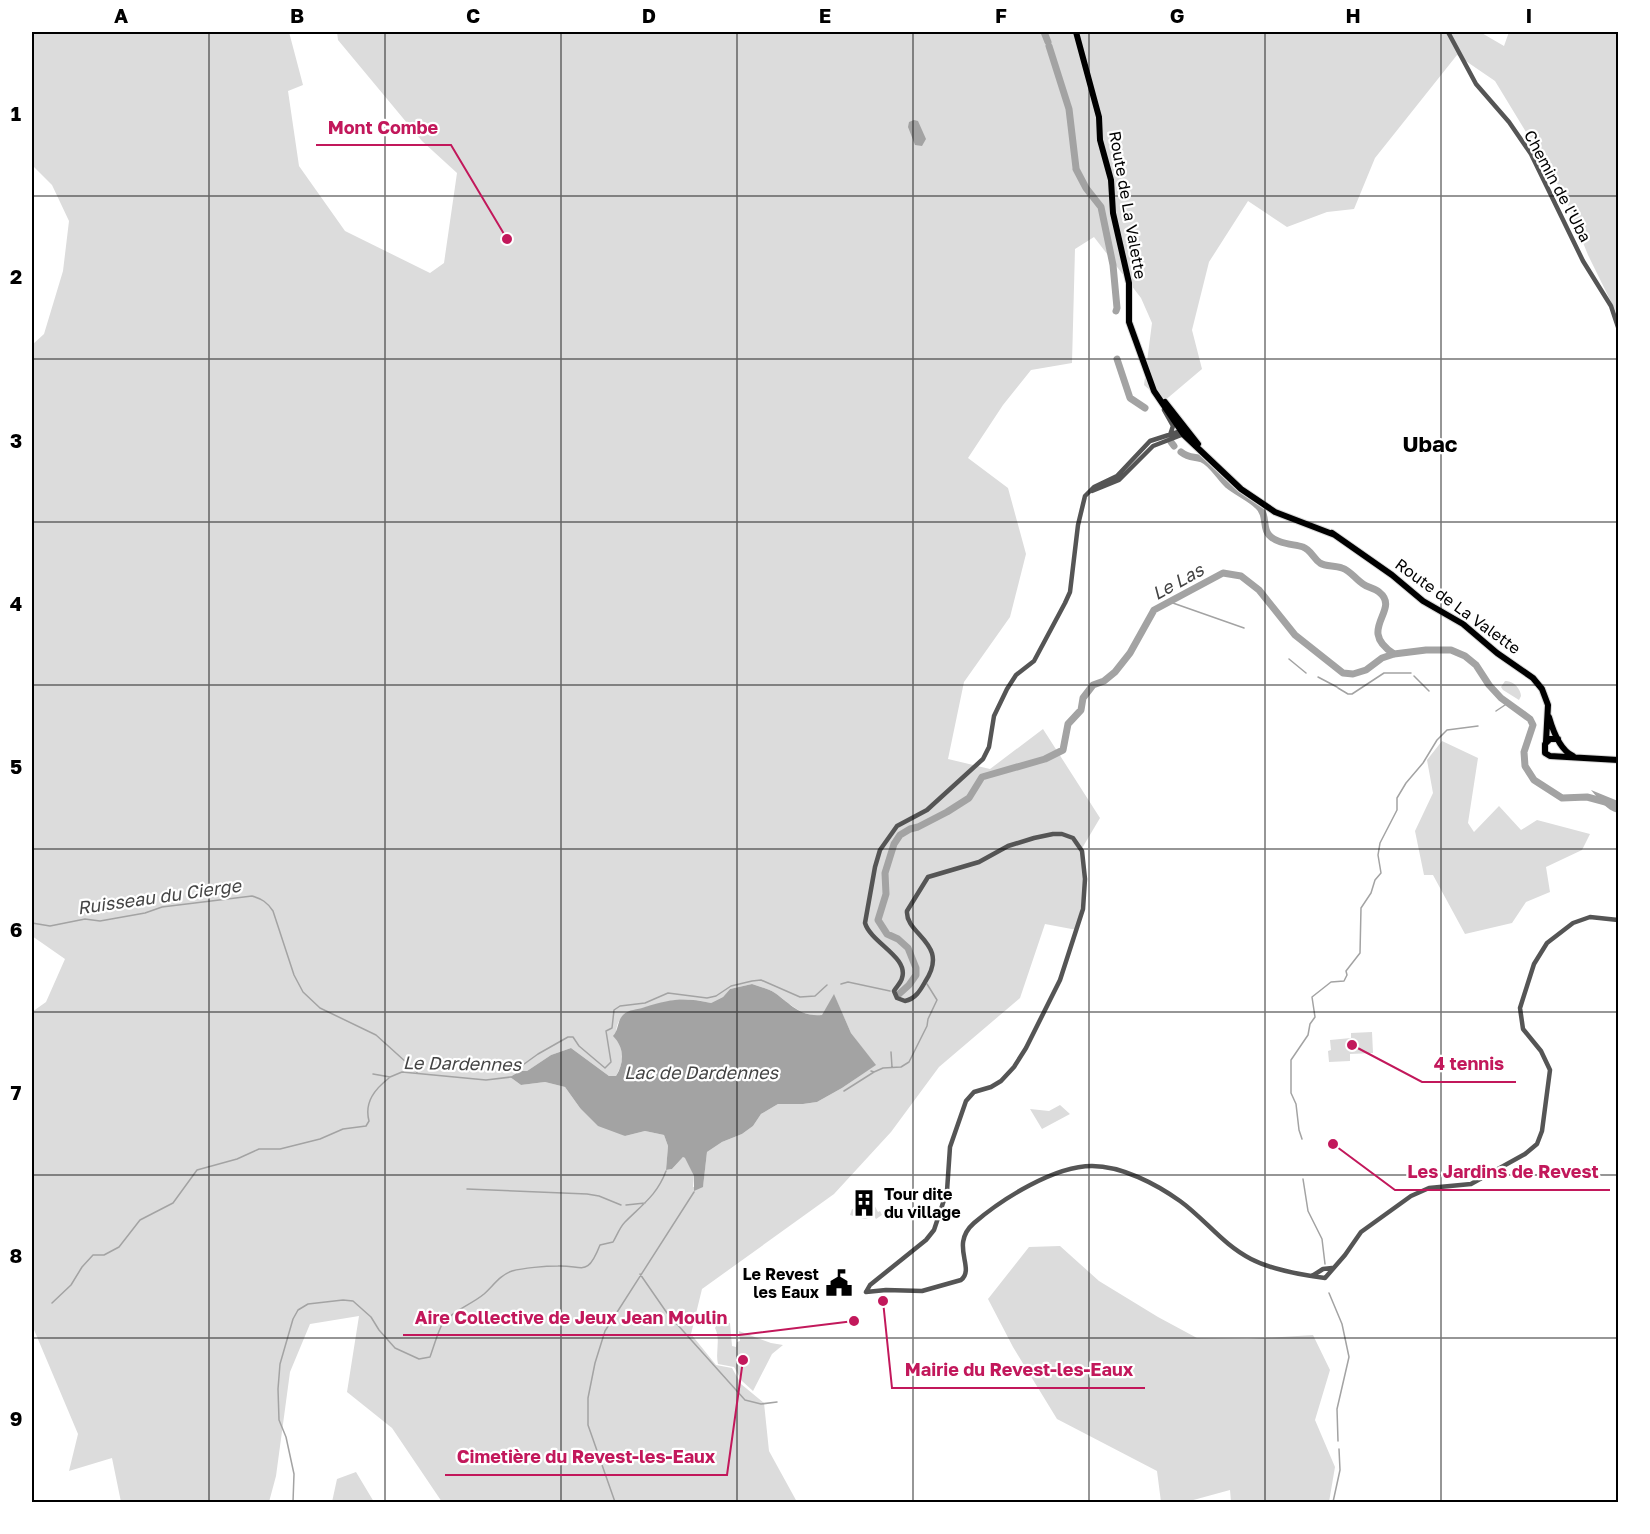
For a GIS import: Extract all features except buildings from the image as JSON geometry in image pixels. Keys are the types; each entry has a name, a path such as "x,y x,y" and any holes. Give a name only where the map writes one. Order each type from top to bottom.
{"main road":[{"name":"Route de La Valette","path":"1076,32 1099,117 1100,140 1111,180 1113,213 1129,283 1129,322 1150,383 1159,400 1183,432 1246,493 1275,512 1335,535 1382,567 1423,601 1463,624 1497,653 1533,678 1545,695 1548,713 1558,739"},
{"name":"Route de La Valette","path":"1150,383 1195,443"},
{"name":"Route de La Valette","path":"1546,742 1548,713"},
{"path":"1576,757 1568,753 1558,739 1550,739 1546,742 1545,753 1553,757 1618,760"},
{"path":"1558,756 1563,747"}],"street":[{"name":"Chemin de l'Uba","path":"1448,32 1476,84 1509,122 1532,155 1583,261 1611,306 1618,327"},
{"path":"1159,400 1172,424 1170,435"},
{"path":"1170,409 1183,432"},
{"path":"1183,432 1150,441 1117,476 1089,491 1082,503 1068,596 1034,661 1014,677 1007,688 994,716 987,754 927,810 898,825 878,855 864,921 870,933 897,959 902,967 903,977 894,989 900,1000 908,1001 915,996 930,975 933,966 928,945 910,923 907,914 926,878 979,862 1008,846 1037,837 1056,834 1069,836 1076,840 1082,851 1084,904 1077,933 1054,994 1026,1048 1014,1067 998,1083 974,1092 968,1099 948,1154 948,1187 936,1224 926,1240 870,1285 866,1292 922,1291 947,1286 964,1279 967,1270 962,1249 965,1234 972,1225 1002,1202 1051,1176 1091,1166 1119,1171 1163,1191 1181,1202 1230,1245 1251,1259 1325,1278 1327,1272 1334,1267 1361,1232 1412,1196 1429,1188 1471,1184 1516,1160 1537,1144 1542,1131 1550,1070 1547,1060 1523,1029 1520,1008 1534,964 1547,943 1573,923 1590,917 1618,920"},
{"path":"1089,491 1119,480 1153,446 1183,432"}],"shaded area":[{"path":"32,32 289,32 303,85 288,91 299,166 345,231 430,273 444,263 457,173 422,141 338,40 337,32 1480,32 1504,46 1509,32 1618,32 1618,316 1588,255 1563,193 1495,81 1457,55 1375,158 1354,209 1327,212 1287,227 1248,201 1209,262 1192,330 1202,369 1163,402 1144,385 1152,323 1141,298 1094,237 1075,249 1072,363 1031,370 1003,405 968,458 1008,488 1026,554 1010,617 964,682 948,759 990,769 1043,729 1100,818 1081,850 1085,882 1077,930 1045,924 1020,998 939,1067 891,1132 834,1194 702,1289 691,1334 716,1365 732,1368 741,1384 764,1403 769,1451 797,1502 442,1502 392,1428 347,1392 359,1316 310,1324 290,1372 276,1476 269,1502 121,1502 112,1458 69,1471 78,1434 32,1325 32,1012 46,1002 65,959 32,936 32,345 44,334 63,271 69,221 52,185 32,165","holes":["752,984 773,992 802,1012 814,1016 822,1016 834,995 851,1033 875,1065 817,1102 778,1104 761,1114 753,1126 742,1134 722,1142 707,1152 703,1186 693,1187 694,1176 686,1158 683,1157 672,1169 666,1170 668,1146 664,1135 645,1131 625,1136 580,1108 565,1087 545,1082 521,1085 510,1077 520,1071 527,1071 551,1055 571,1048 609,1076 616,1076 622,1055 616,1034 617,1027 625,1015 638,1009 677,1000 711,1003 723,997 730,989"]},
{"path":"1505,681 1514,683 1518,688 1521,693 1519,700 1503,690 1501,687"},
{"path":"1442,741 1478,758 1468,823 1474,832 1499,806 1521,830 1537,820 1590,834 1582,850 1546,867 1550,892 1526,902 1512,923 1465,934 1433,875 1424,875 1415,831 1433,793 1427,760"},
{"path":"1372,1032 1373,1053 1350,1054 1350,1061 1329,1062 1330,1040 1351,1038 1351,1033"},
{"path":"1060,1105 1070,1114 1042,1129 1030,1109 1049,1111"},
{"path":"866,1194 882,1215 876,1219 874,1216 865,1219 850,1215 852,1209 862,1210 854,1207 854,1204 857,1198"},
{"path":"1060,1246 1099,1281 1197,1338 1248,1339 1313,1335 1330,1370 1315,1420 1335,1467 1329,1502 1231,1502 1230,1490 1186,1502 1161,1502 1157,1471 1057,1419 1013,1347 988,1299 1029,1247"},
{"path":"718,1322 730,1323 732,1346 736,1347 737,1342 740,1341 739,1331 783,1345 772,1354 753,1391 742,1381 734,1367 718,1364 718,1337 715,1328"},
{"path":"356,1472 374,1502 332,1502 337,1479"}],"water":[{"path":"918,121 926,139 922,146 915,145 908,127 909,122"},
{"path":"1591,790 1618,801 1618,813 1606,807"},
{"name":"Lac de Dardennes","path":"752,984 773,992 802,1012 814,1015 822,1015 834,994 851,1033 876,1065 817,1102 778,1104 761,1114 753,1126 742,1134 722,1142 707,1152 703,1187 694,1191 694,1176 685,1158 683,1157 672,1169 666,1170 668,1146 664,1135 645,1131 625,1136 598,1126 580,1108 565,1087 545,1082 521,1085 510,1077 520,1071 527,1071 551,1055 571,1048 609,1076 616,1076 621,1066 622,1056 620,1045 613,1036 625,1013 662,1002 678,1000 711,1003 723,997 730,989"}],"waterway":[{"path":"1044,32 1048,42"},
{"path":"1049,46 1069,109 1076,168"},
{"path":"1076,169 1086,188 1101,207 1113,265 1116,311"},
{"path":"1117,359 1130,398 1145,408"},
{"path":"1171,442 1174,446"},
{"path":"1181,452 1206,461 1228,485 1258,506 1263,513 1267,532 1272,538 1306,548 1320,563 1345,569 1360,582 1379,592 1385,599 1386,606 1378,628 1378,636 1383,645 1394,654"},
{"name":"Le Las","path":"899,994 916,975 916,968 908,948 898,939 887,934 878,920 886,894 885,873 894,844 900,835 947,812 969,798 982,777 1045,759 1063,750 1068,724 1081,710 1083,698 1093,685 1104,681 1115,672 1130,653 1154,610 1223,573 1241,576 1259,590 1295,635 1343,673 1353,674 1366,670 1382,658 1394,654 1451,650 1465,656 1476,665 1501,698 1530,719 1533,725 1524,752 1525,766 1534,780 1562,798 1587,797 1613,804 1618,808"},
{"path":"1170,602 1244,628"},
{"path":"1289,659 1306,673"},
{"path":"1338,688 1352,694 1384,673 1411,673"},
{"path":"1414,676 1429,691"},
{"path":"1318,677 1337,687"},
{"path":"1496,711 1508,703"},
{"path":"1302,1139 1296,1104 1291,1093 1291,1060 1308,1035 1310,1024 1315,1017 1312,997 1331,982 1344,981 1346,971 1360,953 1361,908 1381,873 1378,855 1380,843 1397,810 1397,798 1406,783 1447,730 1478,726"},
{"name":"Ruisseau du Cierge","path":"32,923 50,926 85,919 100,921 145,913 162,907 252,896 259,898 273,911 294,975 303,992 320,1008 376,1035 417,1072"},
{"path":"520,1067 568,1037 573,1037 579,1046 605,1068 611,1062 606,1031 612,1028 614,1010 620,1006 645,1003 668,993 707,998 716,996 731,986 761,980 800,997 815,996 827,985"},
{"path":"841,984 848,982 890,991"},
{"path":"871,1071 901,1067 909,1062 937,1000 927,984"},
{"path":"891,1052 892,1067"},
{"name":"Le Dardennes","path":"373,1074 390,1077 402,1072 486,1080 511,1077"},
{"path":"844,1091 874,1072"},
{"path":"52,1303 71,1285 93,1255 104,1255 119,1247 140,1220 173,1203 197,1170 237,1159 259,1149 280,1149 320,1139 343,1129 366,1126 369,1121 369,1102 379,1087 389,1078"},
{"path":"293,1502 294,1474 286,1437 279,1420 278,1389 280,1364 293,1319 298,1310 308,1304 353,1301 371,1317 395,1348 419,1359 430,1357 440,1329 447,1318 479,1298 508,1273 541,1267 584,1268 588,1266 600,1245 613,1242 623,1224 654,1193 666,1171"},
{"path":"1303,1179 1308,1211 1322,1239 1325,1264"},
{"path":"467,1189 587,1194 621,1205"},
{"path":"615,1502 588,1425 588,1398 595,1363 605,1331 694,1192"},
{"path":"626,1205 645,1203"},
{"path":"640,1274 667,1313 745,1400 761,1404 777,1402"},
{"path":"1329,1293 1342,1324 1349,1357 1337,1409 1338,1441"},
{"path":"1333,1502 1340,1470 1339,1449"}],"place":[{"name":"Mont Combe","path":"507,239"},
{"name":"4 tennis","path":"1352,1045"},
{"name":"Les Jardins de Revest","path":"1333,1144"},
{"name":"Tour dite du village","path":"864,1203"},
{"name":"Le Revest les Eaux","path":"839,1283"},
{"name":"Mairie du Revest-les-Eaux","path":"883,1301"},
{"name":"Aire Collective de Jeux Jean Moulin","path":"854,1321"},
{"name":"Cimetière du Revest-les-Eaux","path":"743,1360"}],"district":[{"name":"Ubac","path":"1430,444"}]}
